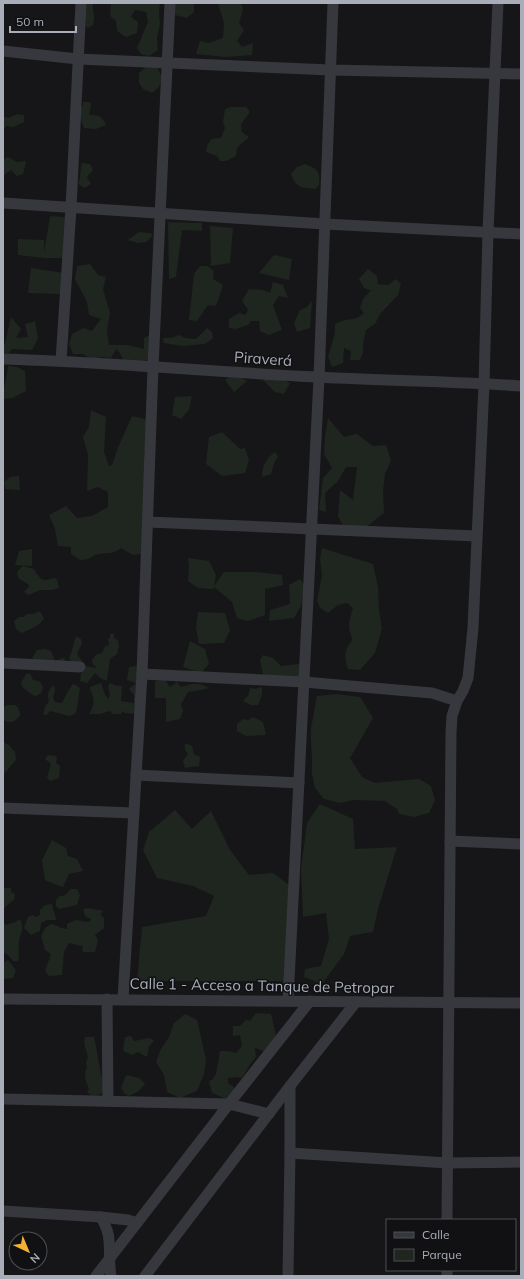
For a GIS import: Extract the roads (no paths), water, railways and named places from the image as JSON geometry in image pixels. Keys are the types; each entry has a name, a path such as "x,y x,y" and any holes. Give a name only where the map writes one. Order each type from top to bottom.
{"street":[{"path":"61,361 71,208 81,3"},
{"path":"123,999 142,674 152,367 170,3"},
{"path":"288,1001 319,378 333,3"},
{"path":"447,1219 450,732 452,716 457,701 468,678 473,628 484,384 488,232 498,3"},
{"path":"3,51 78,59 166,63 331,70 521,74"},
{"path":"3,203 325,224 521,234"},
{"name":"Piraverá","path":"3,360 61,361 319,378 521,386"},
{"path":"148,522 476,536"},
{"path":"3,664 80,667"},
{"path":"142,674 304,682 432,693 457,701"},
{"path":"136,775 299,783"},
{"path":"3,808 134,812"},
{"path":"450,841 521,844"},
{"name":"Calle 1 - Acceso a Tanque de Petropar","path":"3,999 521,1003"},
{"path":"108,999 108,1101"},
{"path":"96,1276 228,1104 310,1001"},
{"path":"145,1276 356,1002"},
{"path":"288,1276 290,1086"},
{"path":"3,1099 228,1104 269,1114"},
{"path":"290,1153 448,1163 521,1162"},
{"path":"3,1211 124,1219 137,1223"},
{"path":"101,1217 109,1240 111,1276"}]}
